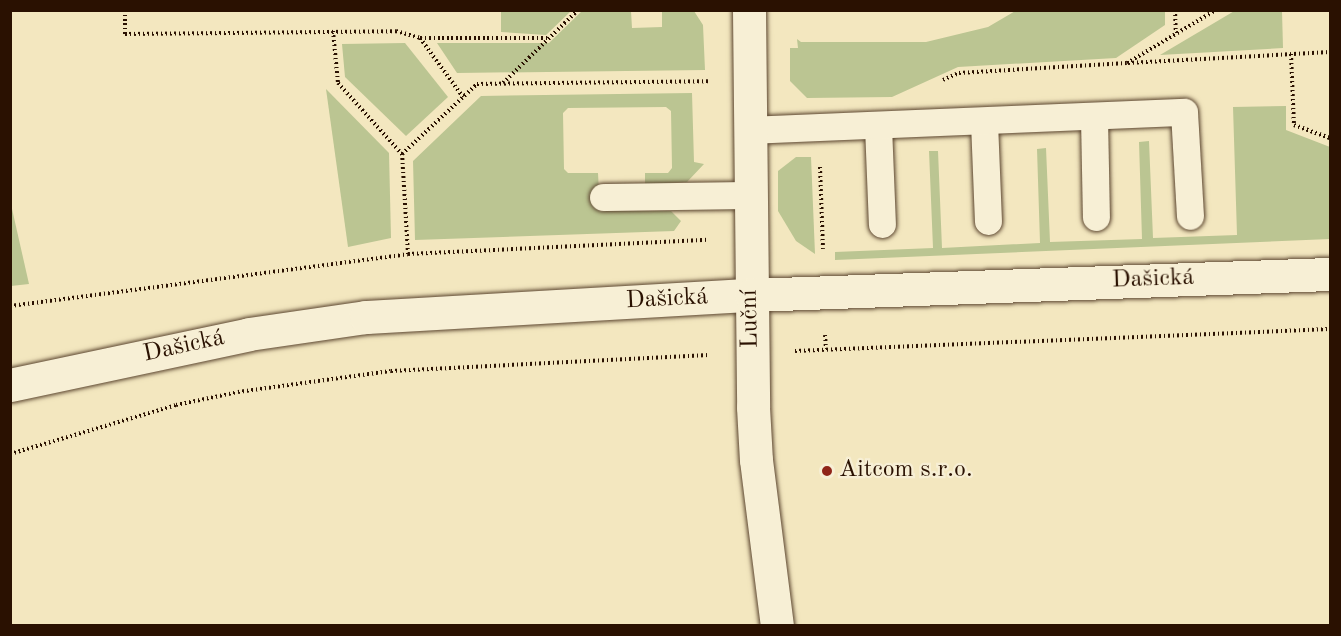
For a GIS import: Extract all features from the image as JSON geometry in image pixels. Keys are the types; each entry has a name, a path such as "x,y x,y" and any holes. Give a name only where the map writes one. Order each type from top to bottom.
{"main road":[{"name":"Luční","path":"749,10 751,295 756,460 777,626"},
{"name":"Dašická","path":"10,385 249,334 366,317 751,295 1330,274"}],"lane":[{"path":"749,129 984,122 1184,112 1190,216"},
{"path":"1094,117 1096,217"},
{"path":"984,122 987,221"},
{"path":"878,126 882,224"},
{"path":"603,197 750,195"}],"path":[{"path":"125,10 125,34 396,31 420,39 549,38"},
{"path":"503,83 578,10"},
{"path":"1174,10 1176,33 1216,10"},
{"path":"333,31 338,83 402,154 408,254"},
{"path":"420,39 463,97"},
{"path":"1127,63 1330,52"},
{"path":"1291,54 1294,125 1330,138"},
{"path":"402,154 477,84 749,80"},
{"path":"819,128 826,349"},
{"path":"10,306 408,254 751,238"},
{"path":"10,454 176,405 380,373 826,349 1330,329"}],"green space":[{"path":"501,10 571,11 546,35 501,32"},
{"path":"583,10 631,11 632,28 662,27 662,11 694,11 703,25 705,70 457,73 437,43 549,43"},
{"path":"1017,10 1165,11 1165,25 1116,58 958,67 892,97 807,98 790,81 790,48 798,48 797,39 801,42 926,42 988,27"},
{"path":"1236,10 1282,11 1283,48 1160,55"},
{"path":"405,43 448,97 406,136 345,77 342,44"},
{"path":"326,89 389,153 391,238 348,247"},
{"path":"692,93 694,162 704,164 687,182 645,184 645,173 668,173 672,168 671,111 666,107 568,108 563,113 564,169 568,173 598,173 600,211 671,211 681,221 674,231 415,240 413,161 481,96"},
{"path":"1286,106 1286,130 1330,147 1330,239 835,260 835,252 933,248 929,151 938,151 942,248 1040,243 1037,149 1046,148 1050,242 1142,239 1139,142 1149,141 1153,238 1237,235 1233,107"},
{"path":"796,157 811,157 815,254 796,241 778,211 778,171"},
{"path":"10,200 29,284 10,286"}],"place":[{"name":"Aitcom s.r.o.","path":"827,471"}]}
